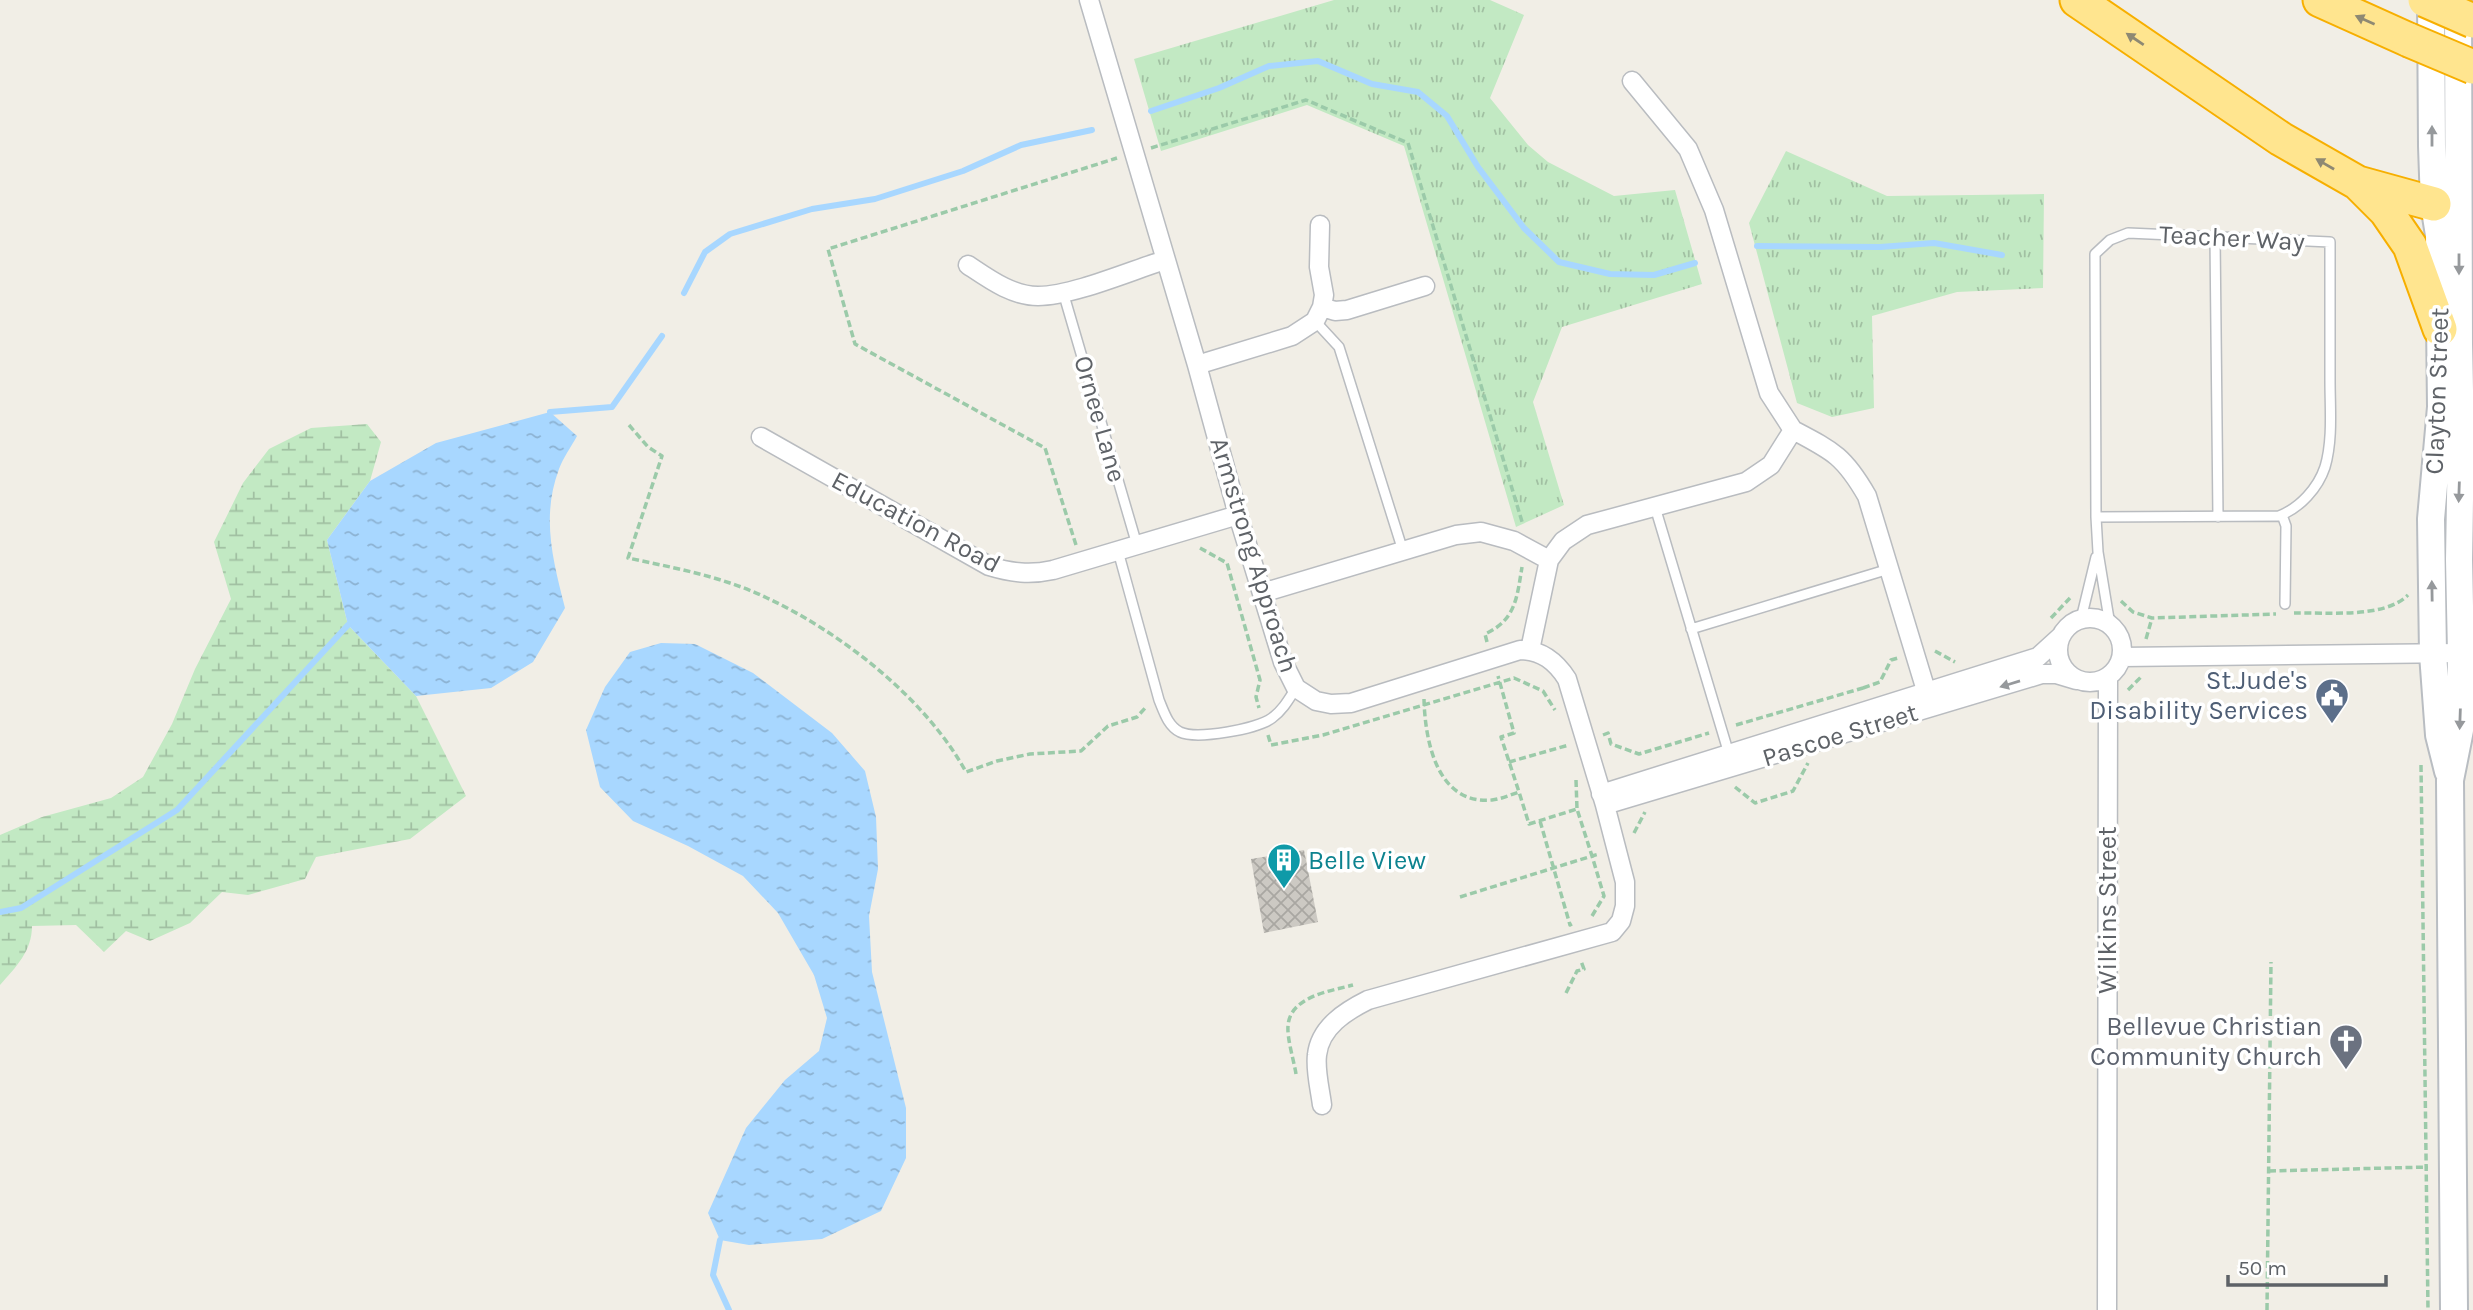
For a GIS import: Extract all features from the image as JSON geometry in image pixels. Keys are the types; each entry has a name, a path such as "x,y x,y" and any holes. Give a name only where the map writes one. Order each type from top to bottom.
{"highway":[{"path":"2077,0 2281,139 2358,183 2455,215"},
{"path":"2320,0 2473,67"},
{"path":"2424,0 2473,21"},
{"path":"2358,183 2386,211 2410,246 2440,329"}],"main road":[{"name":"Clayton Street","path":"2431,0 2455,215 2439,235 2441,407 2431,519 2433,643 2439,735 2450,780"},
{"name":"Clayton Street","path":"2454,1310 2450,780 2460,730 2462,653 2459,560 2461,438 2455,215 2458,0"},
{"path":"2458,145 2473,181"}],"street":[{"name":"Armstrong Approach","path":"1089,0 1197,365 1238,514 1283,662 1296,688 1316,701 1331,704 1351,703 1520,650 1530,650"},
{"path":"1632,81 1688,149 1714,209 1769,393 1793,430 1831,450 1852,470 1867,496 1929,699"},
{"path":"1318,314 1324,295 1320,267 1320,225"},
{"path":"968,265 1001,286 1036,296 1063,292 1165,260"},
{"path":"1197,365 1292,336 1318,314 1347,310 1426,286"},
{"path":"1322,1105 1317,1054 1325,1034 1342,1013 1368,1000 1612,932 1621,921 1625,906 1625,882 1567,679 1558,665 1541,653 1530,650 1549,560 1563,541 1587,525 1746,482 1771,465 1793,430"},
{"name":"Education Road","path":"761,437 989,566 1025,575 1054,570 1238,514"},
{"path":"1262,593 1456,535 1481,532 1514,541 1549,560"},
{"path":"2092,618 2110,625 2116,631 2122,652 2114,672 2098,682 2076,680 2060,664 2057,653 2060,637 2071,624 2081,619 2092,618"},
{"name":"Pascoe Street","path":"1603,800 1929,699 2038,657 2060,637"},
{"path":"2122,652 2433,643 2462,653"},
{"name":"Pascoe Street","path":"1603,800 1729,754 1929,699 2042,674 2056,674 2076,680"},
{"name":"Wilkins Street","path":"2107,1310 2108,677"}],"lane":[{"name":"Teacher Way","path":"2110,625 2098,552 2096,517 2095,254 2110,240 2128,233 2330,242 2330,426 2325,466 2307,496 2298,506 2282,515"},
{"path":"2214,237 2217,517"},
{"name":"Ornee Lane","path":"1063,292 1137,545"},
{"path":"1318,314 1339,347 1403,551"},
{"path":"1655,507 1729,754"},
{"path":"2096,517 2282,515 2286,526 2285,604"},
{"path":"1118,551 1159,701 1167,719 1180,732 1212,734 1264,723 1287,704 1296,688"},
{"path":"2081,619 2098,552"},
{"path":"1691,629 1889,569"}],"path":[{"path":"1081,562 1045,449 855,344 828,249 1306,100 1408,143 1527,540 1516,606 1497,629 1485,634 1514,733 1501,737 1529,824 1577,809"},
{"path":"629,425 648,447 662,457 628,558 705,576 765,597 814,622 870,663 919,708 955,752 966,772 997,761 1030,754 1081,751 1108,726 1137,718 1149,703 1159,701"},
{"path":"1188,551 1201,548 1227,563 1260,680 1256,697 1271,745 1323,735 1514,678 1543,691 1558,717"},
{"path":"2105,598 2124,602 2133,612 2152,618 2380,611 2403,600 2411,592"},
{"path":"2050,620 2073,595"},
{"path":"1863,688 1880,682 1891,660 1928,647 1959,664"},
{"path":"2126,694 2129,687 2149,669"},
{"path":"1424,680 1424,729 1433,762 1451,786 1470,798 1492,800 1519,792"},
{"path":"1568,737 1572,752"},
{"path":"2421,758 2428,1310"},
{"path":"1540,821 1570,925 1594,915 1604,896 1577,809 1575,770"},
{"path":"1460,897 1592,856"},
{"path":"2267,1310 2271,962"},
{"path":"2269,1171 2454,1167"}],"green space":[{"path":"1334,0 1490,0 1524,15 1490,98 1528,145 1548,162 1614,196 1675,190 1702,284 1562,327 1533,402 1564,505 1516,527 1404,146 1307,105 1161,151 1134,59"},
{"path":"1786,151 1887,196 2044,194 2043,288 1957,292 1872,316 1874,408 1832,417 1797,403 1749,223"},
{"path":"367,424 381,442 370,481 327,540 348,625 416,696 466,796 410,839 316,857 305,879 248,895 222,892 190,923 150,941 126,931 104,952 76,925 32,926 26,951 0,985 0,835 42,817 111,798 143,777 172,724 195,669 231,599 214,542 243,483 269,449 311,428"}],"water":[{"path":"550,412 577,436 559,469 551,504 553,556 565,608 533,662 491,688 416,696 348,625 327,540 370,481 436,443"},
{"path":"661,643 695,644 753,673 832,733 865,771 876,817 878,869 869,916 872,972 906,1108 906,1158 881,1211 822,1239 749,1245 720,1240 708,1213 746,1128 785,1080 819,1051 827,1018 814,975 778,913 743,876 688,846 633,821 600,787 586,730 605,687 630,652"}],"building":[{"name":"Belle View","path":"1304,850 1318,922 1264,933 1251,859"}],"waterway":[{"path":"1151,111 1219,88 1269,66 1318,61 1372,84 1418,92 1447,116 1478,167 1524,228 1559,262 1610,274 1654,275 1695,263"},
{"path":"684,293 705,252 730,234 812,209 875,199 963,171 1021,145 1092,130"},
{"path":"1757,246 1880,247 1934,243 2002,255"},
{"path":"550,412 612,407 662,336"},
{"path":"0,912 21,908 177,810 348,625"},
{"path":"720,1240 713,1275 729,1310"}],"place":[{"name":"St.Jude's Disability Services","path":"2332,725"},
{"name":"Belle View","path":"1284,890"},
{"name":"Bellevue Christian Community Church","path":"2346,1071"}]}
